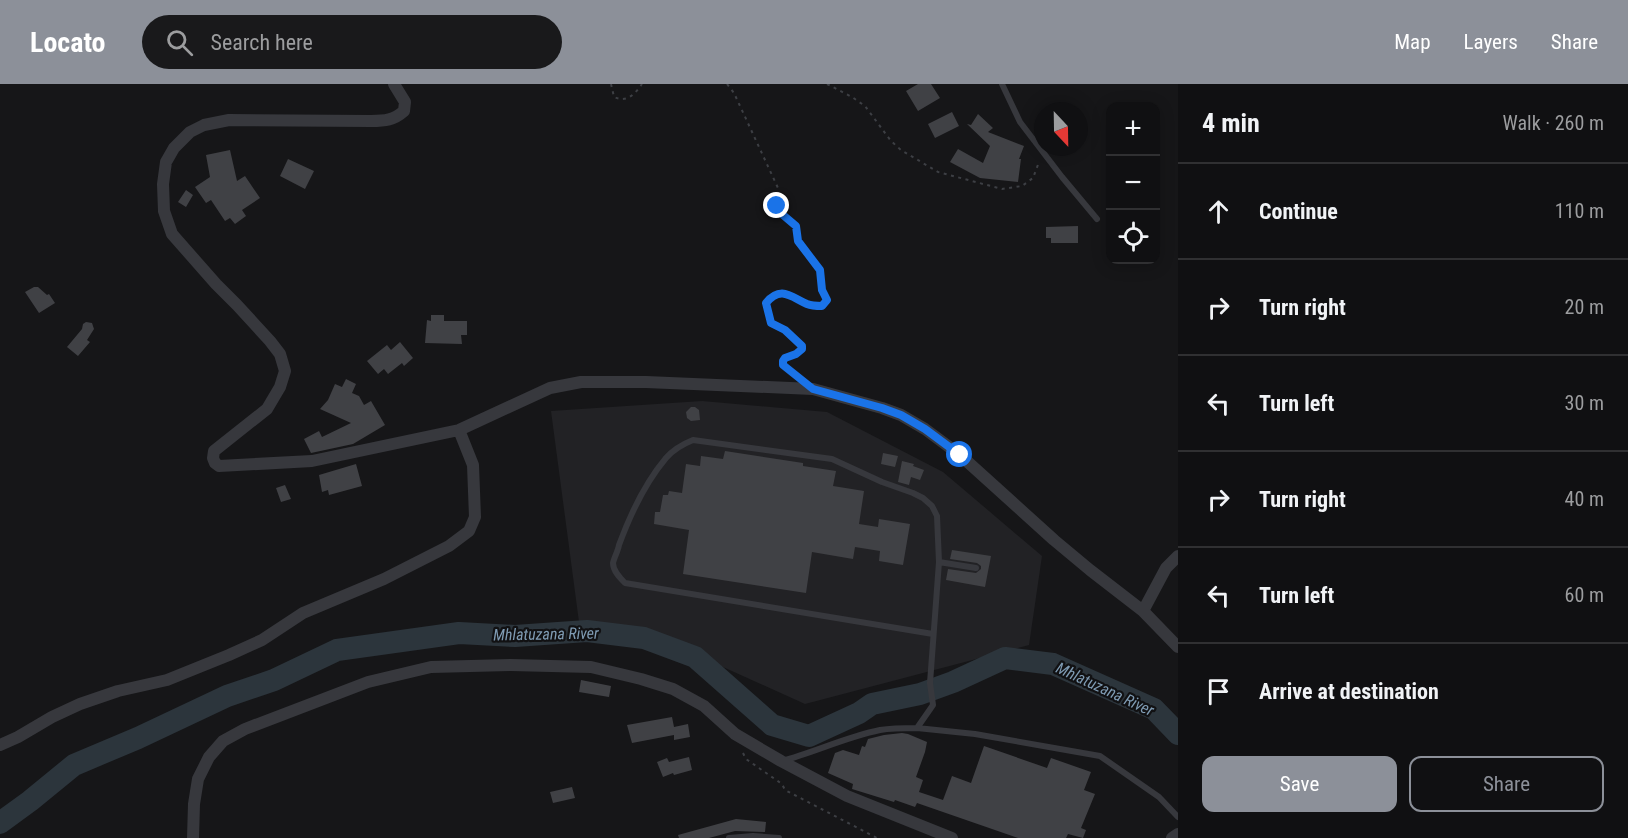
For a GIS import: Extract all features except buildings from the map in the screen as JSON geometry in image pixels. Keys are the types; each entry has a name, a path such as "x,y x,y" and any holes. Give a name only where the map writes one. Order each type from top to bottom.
{"street":[{"path":"394,84 405,102 404,111 398,117 390,120 371,122 229,120 204,125 190,132 174,148 166,162 163,184 164,211 172,234 270,341 280,354 285,370 280,387 267,409 214,451 213,458 219,466 312,461 459,430 550,388 581,382 646,382 813,389 882,408 901,415 925,429 960,455 1063,548 1143,611 1178,647"},
{"path":"0,745 80,704 118,691 167,680 229,655 262,640 303,613 384,579 449,546 470,531 475,517 473,465 459,430"},
{"path":"1143,611 1166,567 1178,556"},
{"path":"193,838 194,804 198,779 209,757 223,741 245,729 368,682 431,666 511,665 591,667 673,689 704,706 735,734 781,761 847,796 951,838"},
{"path":"1172,838 1178,834"}],"lane":[{"path":"1002,84 1020,122 1096,219"},
{"path":"917,728 933,705 930,683 939,562 937,516 932,506 923,498 832,459 693,440 682,444 666,458 638,500 613,564 615,572 625,583 933,634"},
{"path":"939,562 976,568"},
{"path":"781,761 872,732 917,728 975,734 1100,756 1159,797 1178,817"},
{"path":"729,838 753,836 779,838"}],"path":[{"path":"611,84 614,97 619,100 628,99 642,84"},
{"path":"727,84 734,93 778,188 777,206 783,215 796,226 798,241 820,270 822,290 827,300 822,306 809,305 790,295 777,294 766,303 771,323 785,330 802,346 796,354 785,358 783,365 813,389"},
{"path":"827,84 865,106 900,150 938,172 1002,189 1022,186 1034,178 1040,160"},
{"path":"735,734 746,759 782,784 785,790 877,838"}],"shaded area":[{"path":"702,401 827,412 943,472 1042,556 1029,645 805,704 672,644 579,622 551,411"}],"waterway":[{"name":"Mhlatuzana River","path":"0,823 74,765 227,696 274,680 337,650 459,633 515,636 587,631 644,638 695,657 772,725 809,736 859,713 872,704 920,694 953,682 1005,658 1053,664 1154,709 1178,734"}],"route":[{"path":"777,206 783,215 796,226 798,241 820,270 822,290 827,300 822,306 809,305 790,295 777,294 766,303 771,323 785,330 802,346 796,354 785,358 783,365 813,389 901,415 925,429 960,455"}]}
